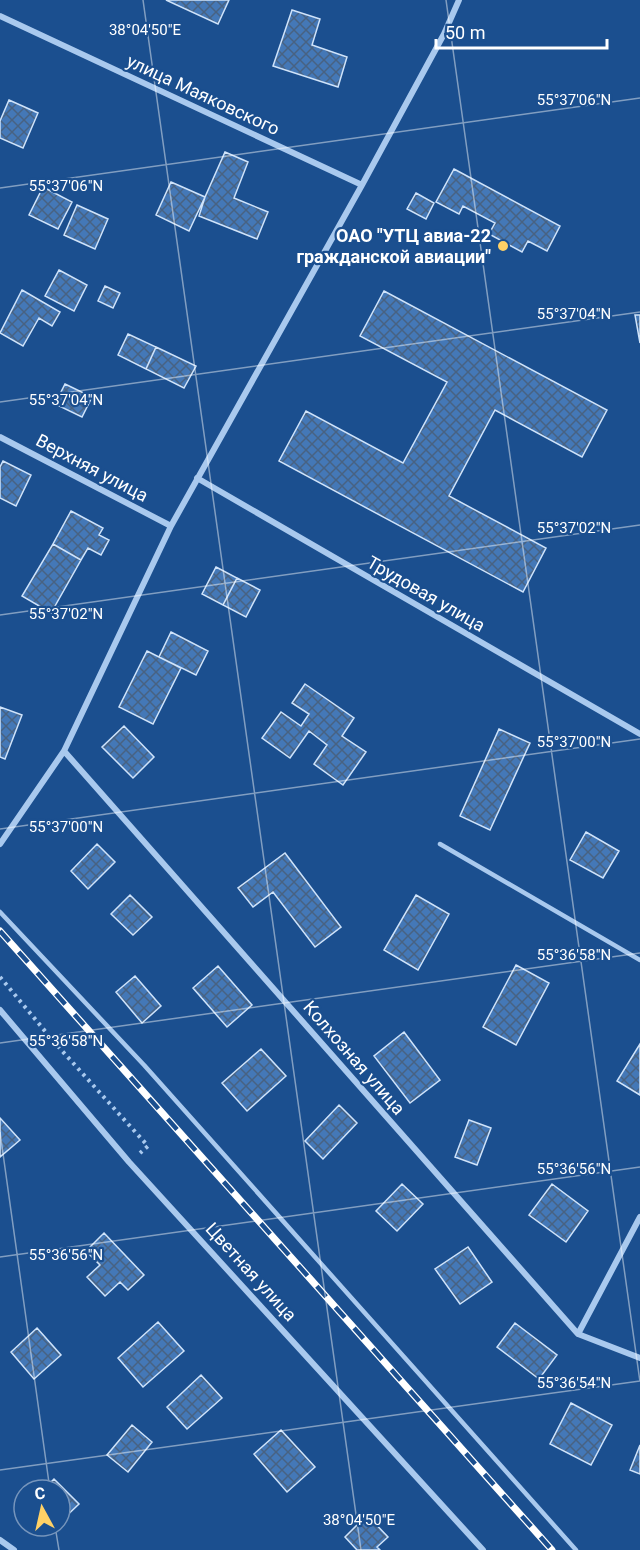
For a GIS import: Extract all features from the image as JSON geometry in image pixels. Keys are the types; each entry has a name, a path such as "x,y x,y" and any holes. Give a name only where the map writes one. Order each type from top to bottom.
{"street":[{"path":"0,844 64,751 171,526 362,185 444,34 459,0"},
{"name":"улица Маяковского","path":"0,16 362,185"},
{"name":"Верхняя улица","path":"0,437 171,526"},
{"name":"Трудовая улица","path":"197,478 640,734"},
{"name":"Колхозная улица","path":"64,751 578,1334 640,1358"},
{"name":"Цветная улица","path":"0,1010 129,1161 483,1550"},
{"path":"578,1334 640,1217"},
{"path":"0,1540 14,1550"}],"lane":[{"path":"440,844 640,960"},
{"path":"0,912 144,1065 576,1550"}],"path":[{"path":"0,976 55,1043 148,1146"}],"building":[{"path":"166,0 229,0 218,24"},
{"path":"292,10 320,19 312,45 347,57 338,87 273,66"},
{"path":"9,100 38,113 23,148 0,138 0,121"},
{"path":"225,152 248,162 234,198 268,212 257,239 199,216"},
{"path":"454,169 560,226 547,251 528,241 522,252 489,234 495,223 463,206 459,214 436,202"},
{"path":"171,182 205,197 189,231 156,215"},
{"path":"43,187 72,202 58,229 29,215"},
{"path":"416,193 434,203 426,219 407,209"},
{"path":"77,205 108,219 95,249 64,235"},
{"path":"59,270 87,285 74,311 45,296"},
{"path":"105,286 120,293 113,308 98,301"},
{"path":"22,290 60,312 52,326 39,318 23,346 0,333"},
{"path":"384,291 607,410 582,457 495,410 449,496 546,548 523,592 279,461 306,411 403,463 447,382 360,336"},
{"path":"635,315 640,315 640,343"},
{"path":"128,334 156,347 146,369 118,355"},
{"path":"156,347 196,366 184,388 146,369"},
{"path":"65,384 92,397 82,417 55,404"},
{"path":"3,461 31,475 16,506 0,498 0,467"},
{"path":"71,511 103,528 99,535 109,540 101,555 88,548 81,560 53,544"},
{"path":"53,544 81,560 51,613 22,596"},
{"path":"216,567 237,578 223,605 202,594"},
{"path":"237,578 260,590 246,617 223,605"},
{"path":"171,632 208,651 196,675 159,657"},
{"path":"147,651 181,668 153,724 119,707"},
{"path":"305,684 354,718 342,736 366,752 343,785 314,764 327,745 309,731 290,758 262,738 281,712 301,726 309,714 292,703"},
{"path":"0,707 22,715 5,759 0,757"},
{"path":"124,726 154,757 133,778 102,747"},
{"path":"499,729 530,743 490,830 460,816"},
{"path":"586,832 619,851 603,878 570,860"},
{"path":"97,844 115,862 88,889 71,871"},
{"path":"285,853 341,927 315,947 273,892 253,907 238,888"},
{"path":"130,895 152,917 133,935 111,914"},
{"path":"416,895 449,914 418,970 384,950"},
{"path":"516,965 549,983 516,1045 483,1027"},
{"path":"218,966 252,1005 227,1027 193,988"},
{"path":"135,976 161,1006 142,1023 116,992"},
{"path":"404,1032 440,1080 410,1103 374,1056"},
{"path":"640,1044 640,1095 617,1081"},
{"path":"261,1049 286,1076 247,1111 222,1083"},
{"path":"339,1105 357,1123 323,1159 305,1141"},
{"path":"0,1118 20,1140 0,1157"},
{"path":"469,1120 491,1128 477,1165 455,1157"},
{"path":"402,1184 423,1204 397,1231 376,1211"},
{"path":"552,1184 588,1211 566,1242 529,1215"},
{"path":"104,1233 144,1275 128,1290 120,1282 105,1296 87,1277 100,1265 86,1251"},
{"path":"468,1247 492,1282 460,1304 435,1269"},
{"path":"158,1322 184,1351 143,1387 118,1358"},
{"path":"515,1323 557,1355 539,1379 497,1347"},
{"path":"37,1328 61,1355 34,1379 11,1352"},
{"path":"201,1375 222,1398 187,1429 167,1407"},
{"path":"571,1403 612,1425 591,1465 550,1444"},
{"path":"132,1425 152,1442 128,1472 107,1455"},
{"path":"281,1430 315,1467 287,1492 254,1454"},
{"path":"640,1445 640,1474 630,1470"},
{"path":"72,1497 79,1504 72,1511"},
{"path":"367,1515 388,1537 377,1547 380,1550 357,1550 345,1537"}],"railway":[{"path":"0,931 552,1550"}],"place":[{"name":"ОАО \"УТЦ авиа-22 гражданской авиации\"","path":"503,246"}]}
